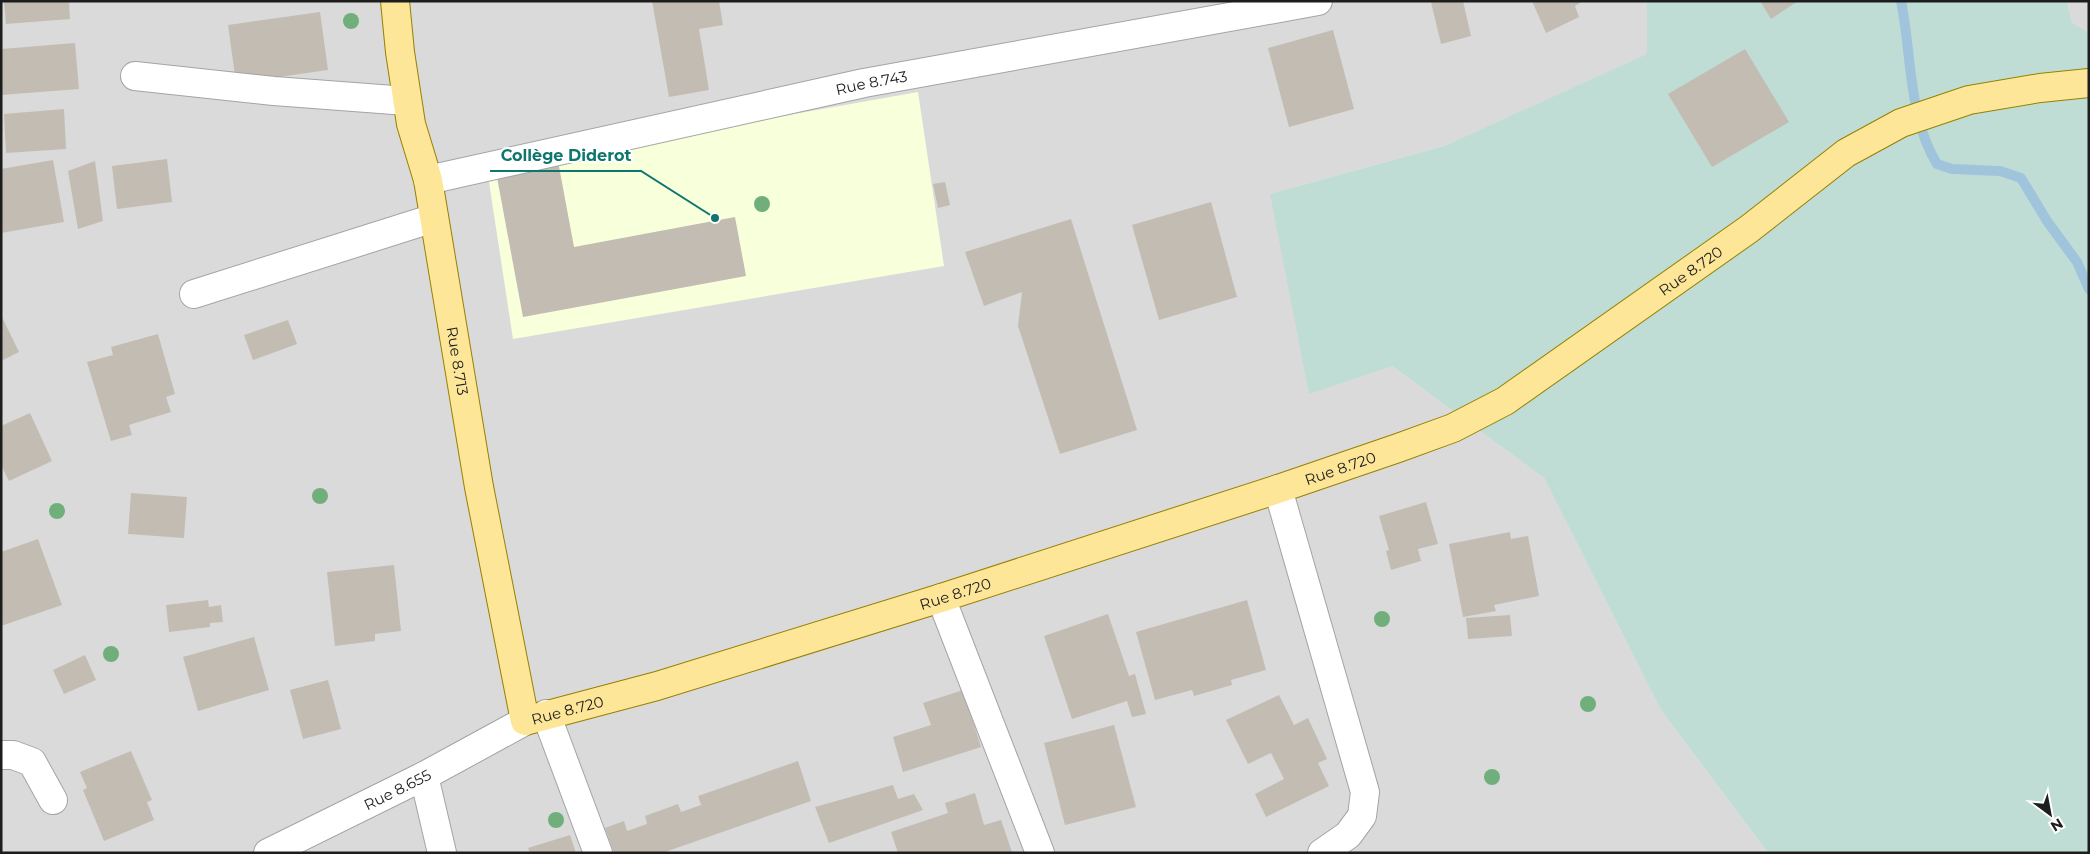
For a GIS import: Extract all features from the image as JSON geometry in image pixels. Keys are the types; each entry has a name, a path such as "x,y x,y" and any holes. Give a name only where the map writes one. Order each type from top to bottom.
{"main road":[{"name":"Rue 8.713","path":"395,2 407,101 411,124 428,180 479,487 536,718"},
{"name":"Rue 8.720","path":"536,718 657,686 940,598 1278,489 1453,428 1505,401 1749,229 1846,153 1901,123 1936,110 1987,97 2040,88 2089,83"}],"street":[{"name":"Rue 8.743","path":"428,180 864,83 1318,1"},
{"path":"135,76 274,91 407,101"},
{"path":"194,294 434,218"},
{"path":"1278,489 1366,792 1362,816 1348,835 1322,853"},
{"path":"940,598 1040,853"},
{"path":"536,718 598,853"},
{"name":"Rue 8.655","path":"268,853 536,718"},
{"path":"1,755 13,755 32,762 53,800"},
{"path":"424,776 442,853"}],"shaded area":[{"path":"1,1 1647,1 1648,54 1444,146 1270,194 1392,366 1544,478 1661,710 1768,853 1,853"},
{"path":"1647,1 2067,1 2072,23 2089,32 2089,853 1768,853 1661,710 1544,478 1392,366 1309,394 1270,194 1444,146 1647,54"},
{"path":"2067,1 2089,1 2089,32 2072,23"},
{"path":"918,92 944,266 513,339 487,169"}],"building":[{"path":"4,1 69,1 70,19 6,24"},
{"path":"652,1 719,1 723,25 699,29 709,90 669,97"},
{"path":"1463,1 1471,36 1441,44 1431,2"},
{"path":"1532,1 1583,1 1575,6 1579,17 1546,33"},
{"path":"1760,1 1798,1 1771,19"},
{"path":"320,12 328,70 236,83 228,25"},
{"path":"1333,30 1354,109 1289,127 1268,48"},
{"path":"75,43 79,89 1,95 1,49"},
{"path":"1745,49 1789,122 1712,167 1668,94"},
{"path":"64,109 66,149 6,153 4,114"},
{"path":"167,159 172,202 117,209 112,166"},
{"path":"53,160 64,222 1,233 1,169"},
{"path":"95,161 103,221 78,229 68,171"},
{"path":"558,161 574,247 735,217 746,276 523,317 496,172"},
{"path":"945,182 950,205 938,208 933,184"},
{"path":"1211,202 1237,297 1159,320 1132,225"},
{"path":"1071,219 1137,430 1060,454 1018,326 1022,292 984,306 965,252"},
{"path":"1,315 19,352 1,361"},
{"path":"288,320 297,344 253,360 244,335"},
{"path":"158,334 175,394 166,397 171,412 129,425 132,435 111,441 87,362 113,355 111,347"},
{"path":"30,413 52,461 9,481 1,465 1,426"},
{"path":"131,493 187,497 184,538 128,534"},
{"path":"1426,502 1438,544 1418,549 1421,561 1391,570 1386,551 1389,550 1379,516"},
{"path":"1510,532 1511,539 1528,536 1539,596 1494,605 1496,611 1463,617 1449,544"},
{"path":"38,539 62,605 1,626 1,552"},
{"path":"394,565 401,631 375,634 375,641 335,646 327,572"},
{"path":"208,600 209,607 221,605 223,622 210,623 210,627 169,632 166,605"},
{"path":"1247,600 1266,670 1231,680 1232,685 1194,696 1192,690 1155,700 1136,632"},
{"path":"1108,614 1129,676 1135,674 1146,714 1132,717 1127,701 1072,719 1044,636"},
{"path":"1510,615 1512,636 1468,639 1466,618"},
{"path":"254,637 269,690 198,711 183,657"},
{"path":"85,655 96,680 64,694 53,670"},
{"path":"328,680 341,729 303,739 290,690"},
{"path":"963,690 981,747 903,772 893,737 931,725 923,703"},
{"path":"1279,695 1294,725 1308,718 1327,759 1318,763 1329,786 1266,817 1255,794 1284,779 1271,753 1248,764 1226,720"},
{"path":"1114,725 1136,807 1065,825 1044,743"},
{"path":"131,751 152,800 147,802 154,820 104,841 83,790 87,788 80,772"},
{"path":"798,761 811,801 662,853 614,853 605,828 624,821 627,831 647,824 645,816 678,804 681,812 701,805 698,796"},
{"path":"893,785 898,799 914,794 923,810 829,843 815,807"},
{"path":"975,793 984,825 1001,820 1012,852 898,853 891,832 948,813 945,803"},
{"path":"570,835 576,853 530,853 528,848"}],"waterway":[{"path":"1901,1 1916,106 1928,146 1937,164 1952,169 2000,171 2021,178 2047,221 2077,262 2089,289"}],"place":[{"name":"Collège Diderot","path":"715,218"}]}
